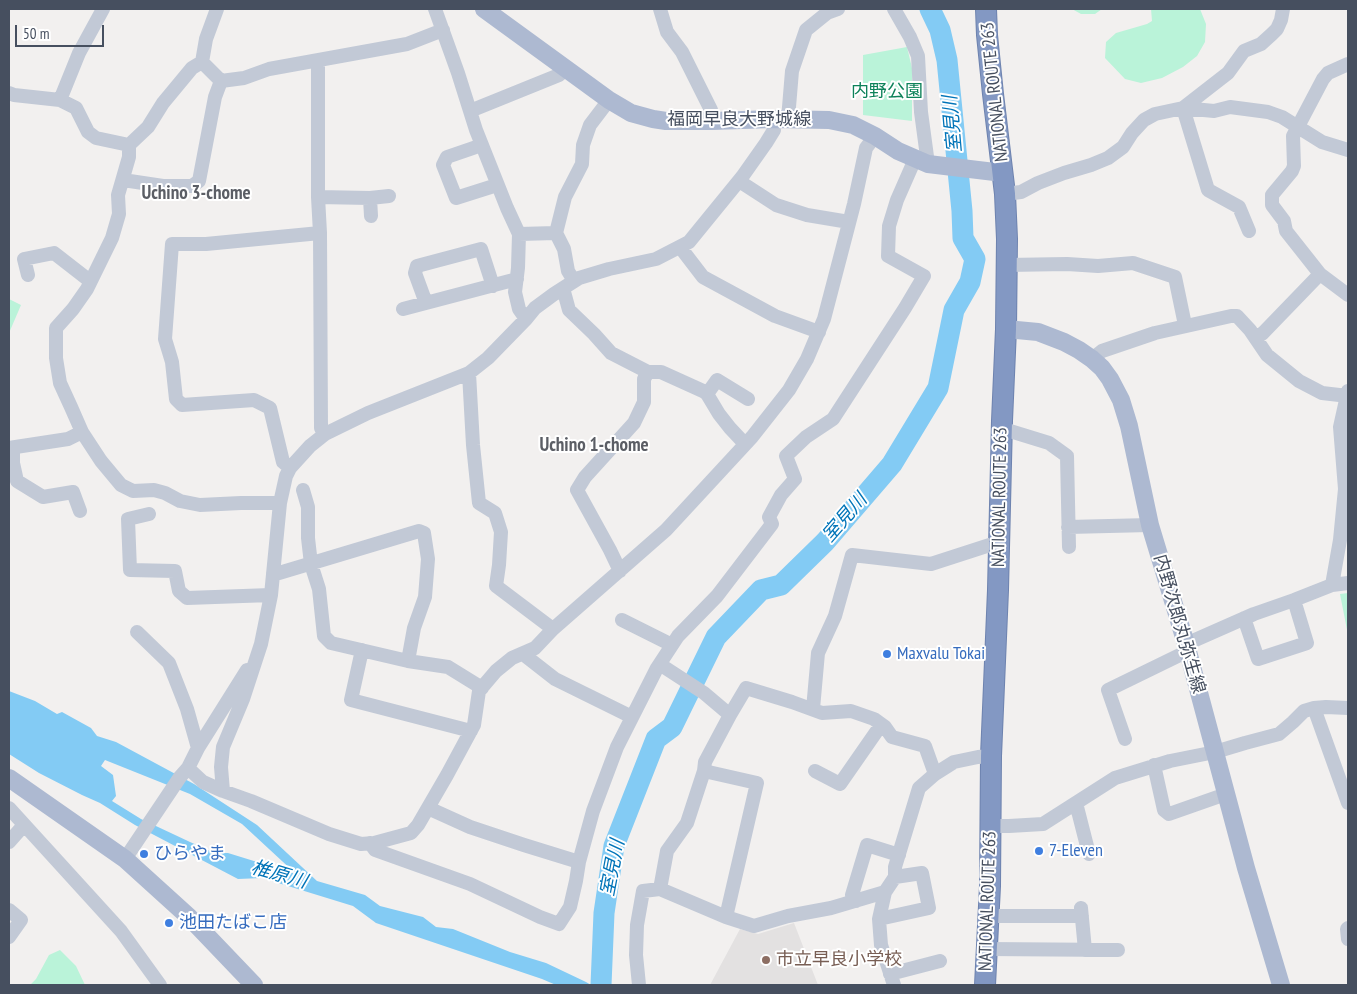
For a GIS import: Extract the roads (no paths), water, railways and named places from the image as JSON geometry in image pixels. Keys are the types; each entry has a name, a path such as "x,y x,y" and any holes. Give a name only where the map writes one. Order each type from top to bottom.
{"highway":[{"name":"NATIONAL ROUTE 263","path":"985,985 1007,265 1005,194 992,84 986,9"}],"main road":[{"name":"福岡早良大野城線","path":"484,9 609,100 631,113 653,120 712,122 781,119 829,120 853,125 876,136 898,151 922,162 1003,173"},
{"name":"内野次郎丸弥生線","path":"1006,329 1038,332 1051,336 1079,350 1092,359 1110,378 1121,400 1129,426 1150,525 1187,648 1246,868 1281,985"},
{"path":"9,778 125,859 189,917 254,985"}],"street":[{"path":"60,100 79,53 103,9"},
{"path":"217,9 206,39 202,62 192,68 163,103 148,127 129,145 129,157 118,195 118,214 112,238 73,309 56,328 56,358 60,383 82,432 121,485 133,491 154,490 165,493 180,501 200,505 280,503"},
{"path":"435,9 482,145 497,185 519,234 515,292 519,308 526,318"},
{"path":"660,9 667,32 682,52 711,110 712,122"},
{"path":"223,791 221,767 223,747 243,699 261,644 273,573 280,503 286,476 290,468 310,446 325,434 368,414 469,373 488,358 535,308 579,278 656,259 689,242 739,181 781,119 792,71 806,30 827,13 838,9"},
{"path":"370,843 375,850 470,884 559,924 570,907 579,862 593,811 617,748 657,668 678,636 717,596 772,524 769,517 781,495 795,479 786,456 806,437 833,419 924,276 888,256 889,226 897,200 922,162 918,56 910,37 894,9"},
{"path":"1183,108 1228,73 1244,51 1261,44 1272,34 1277,29 1281,20 1283,9"},
{"path":"221,81 244,78 269,69 407,44 443,30"},
{"path":"318,60 321,428 325,434"},
{"path":"202,62 221,81"},
{"path":"1348,64 1328,73 1323,79 1293,136 1294,166 1292,171 1272,195 1272,205 1284,221 1286,231 1320,274 1348,295"},
{"path":"470,111 559,75 566,69"},
{"path":"123,180 163,186 192,186 199,181 215,97 221,81"},
{"path":"9,93 60,100 76,108 88,132 96,138 129,145"},
{"path":"609,100 590,125 583,145 582,164 565,197 556,233 564,250 568,271 569,310 611,353 648,372 661,372 707,394 719,414 745,444"},
{"path":"1005,194 1021,192 1038,183 1108,158 1123,146 1144,120 1155,114 1183,108 1214,111 1230,107 1268,112 1282,117 1322,142 1348,150"},
{"path":"1183,108 1208,190 1239,208 1249,231"},
{"path":"184,773 329,834 361,844 411,833 418,825 474,726 479,692 496,671 512,658 535,648 666,530 745,444 789,390 807,359 824,320 866,148 876,136"},
{"path":"482,145 447,157 443,165 456,198 497,185"},
{"path":"739,181 776,205 807,216 849,222"},
{"path":"318,197 370,198 389,196"},
{"path":"370,198 371,216"},
{"path":"290,468 283,462 270,408 254,400 182,405 176,399 172,362 165,339 172,244 206,244 320,233"},
{"path":"519,234 556,233"},
{"path":"680,246 703,277 775,316 819,332"},
{"path":"426,303 415,273 417,266 481,249 493,286"},
{"path":"28,275 24,259 54,253 90,281"},
{"path":"1007,265 1067,264 1098,266 1133,263 1175,277 1186,325"},
{"path":"1256,338 1320,274"},
{"path":"403,309 516,279"},
{"path":"1092,359 1102,351 1155,333 1186,325 1237,316 1268,355 1299,381 1322,393 1348,394 1340,427 1345,489 1339,548 1332,585"},
{"path":"620,571 577,490 585,477 634,423 644,402 644,379 648,372"},
{"path":"469,373 473,445 479,503 494,513 501,532 496,586 553,630"},
{"path":"707,394 717,380 748,399"},
{"path":"1002,430 1049,444 1067,456 1069,547"},
{"path":"80,511 73,492 43,497 17,481 11,448 68,439 82,432"},
{"path":"303,490 308,507 308,538 311,564 319,589 324,636 331,643 408,661 448,667 482,688"},
{"path":"149,514 128,519 130,570 175,571 179,591 187,598 270,595"},
{"path":"1068,527 1150,525"},
{"path":"273,573 311,564 419,531 424,533 428,559 425,597 414,628 408,661"},
{"path":"813,709 818,654 835,616 852,555 931,564 999,542"},
{"path":"1125,739 1108,690 1244,618 1332,585 1348,583"},
{"path":"1244,618 1258,659 1307,643 1294,600"},
{"path":"622,620 672,646"},
{"path":"138,632 168,663 187,708 198,748"},
{"path":"362,650 351,700 471,731"},
{"path":"125,859 184,773 258,654"},
{"path":"523,654 555,679 632,717"},
{"path":"664,667 704,693 730,715"},
{"path":"660,889 667,851 687,823 704,771 705,762 746,688 822,713 851,711 874,719 885,727 892,737 925,746 935,774"},
{"path":"1314,708 1348,803"},
{"path":"991,826 1044,824 1115,778 1154,765 1215,752 1245,742 1279,734 1304,711 1314,708 1348,708"},
{"path":"815,771 840,784 881,725"},
{"path":"940,962 892,979 881,945 879,919 885,892 895,877 895,867 919,788 935,774 954,762 991,756"},
{"path":"1154,765 1164,810 1169,814 1226,794"},
{"path":"704,771 757,783 726,917"},
{"path":"1076,803 1089,854"},
{"path":"9,808 121,931 160,985"},
{"path":"428,808 470,827 579,862"},
{"path":"9,842 24,825"},
{"path":"856,901 852,895 867,845 899,855"},
{"path":"879,919 929,908 922,873 895,877"},
{"path":"639,985 636,955 637,925 644,891 660,889 726,917 754,926 788,916 831,908 885,892"},
{"path":"9,910 21,920 9,937"},
{"path":"988,916 1082,912 1086,950"},
{"path":"1348,928 1348,939"},
{"path":"987,948 1118,950"}],"water":[{"name":"椎原川","path":"9,691 35,701 57,714 62,712 91,728 97,736 116,742 194,784 257,825 317,881 365,895 380,906 423,917 436,927 453,929 510,952 546,963 591,985 556,985 376,923 353,906 262,878 238,879 135,825 100,803 39,773 9,754","holes":["105,760 190,794 242,824 296,874 228,853 215,853 141,819 112,801 116,796 113,775 101,766"]}],"waterway":[{"name":"室見川","path":"601,985 604,913 614,846 656,739 672,727 716,637 761,590 781,585 825,542 892,464 938,388 954,310 970,282 975,259 963,238 947,60 940,30 930,9"}],"place":[{"name":"Maxvalu Tokai","path":"887,654"},
{"name":"7-Eleven","path":"1039,851"},
{"name":"ひらやま","path":"144,854"},
{"name":"池田たばこ店","path":"169,923"},
{"name":"市立早良小学校","path":"766,960"}],"district":[{"name":"Uchino 3-chome","path":"196,194"},
{"name":"Uchino 1-chome","path":"594,446"}],"park label":[{"name":"内野公園","path":"887,92"}]}
